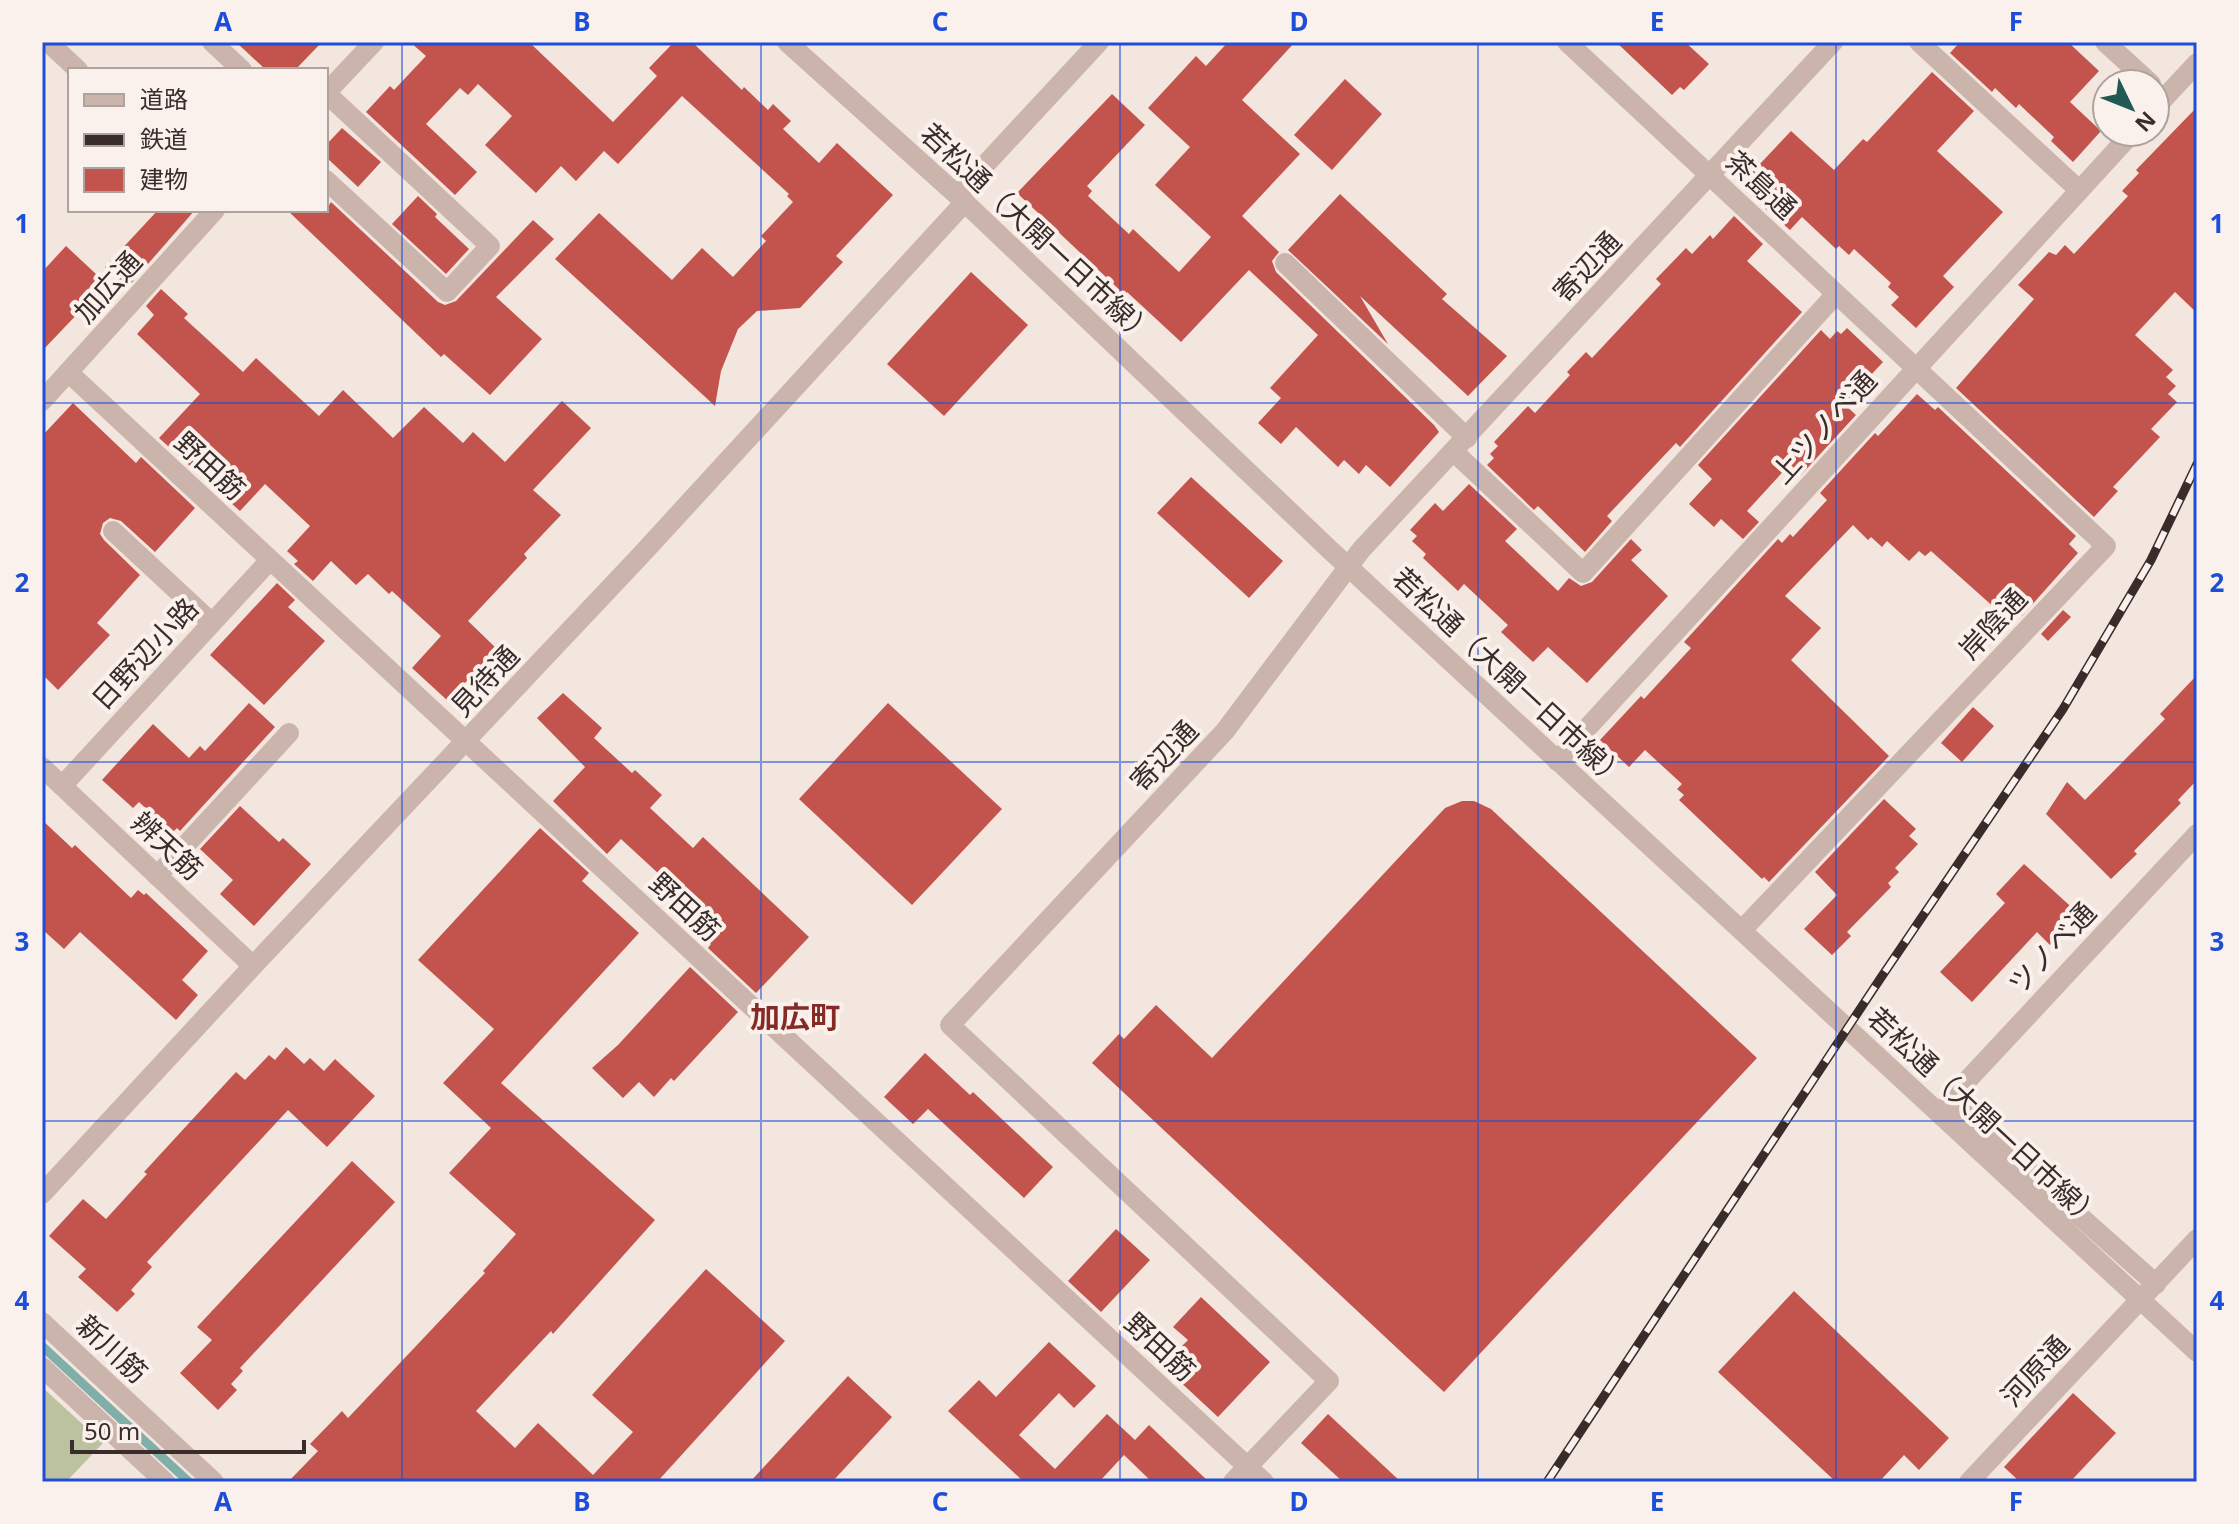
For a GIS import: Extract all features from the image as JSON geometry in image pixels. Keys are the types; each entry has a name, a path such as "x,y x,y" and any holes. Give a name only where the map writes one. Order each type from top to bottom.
{"street":[{"path":"48,42 76,68"},
{"path":"212,42 240,68"},
{"path":"328,91 374,42"},
{"name":"若松通（大開一日市線）","path":"787,42 961,199 1557,761 2148,1292 2197,1352"},
{"name":"見待通","path":"42,1194 466,742 961,199 1099,42"},
{"name":"茶島通","path":"1567,42 1916,368"},
{"name":"寄辺通","path":"1240,1474 1329,1381 950,1025 1225,731 1347,566 1833,42"},
{"path":"1919,42 2079,190"},
{"path":"2105,42 2131,68"},
{"path":"2171,83 2197,63"},
{"path":"328,95 490,246 447,292 328,182"},
{"name":"上ツノベ通","path":"1557,761 2118,148"},
{"name":"加広通","path":"42,401 213,212"},
{"path":"1285,263 1583,573 1836,294"},
{"name":"岸陰通","path":"1742,930 2106,546 1916,368"},
{"name":"野田筋","path":"68,372 466,742 1240,1474 1264,1482"},
{"path":"113,531 212,623"},
{"name":"日野辺小路","path":"62,786 270,560"},
{"path":"157,876 289,733"},
{"name":"辨天筋","path":"42,767 253,966"},
{"name":"ツノベ通","path":"2148,1292 1949,1100 2197,834"},
{"name":"河原通","path":"1969,1482 2197,1239"},
{"name":"新川筋","path":"42,1322 214,1482"},
{"path":"42,1367 165,1482"}],"green space":[{"path":"42,1387 103,1443 66,1482 42,1482"}],"building":[{"path":"236,42 322,42 297,68 264,68"},
{"path":"410,42 529,42 613,122 657,76 649,68 674,42 692,42 742,90 744,87 768,110 773,104 791,121 783,129 819,163 837,143 893,195 836,256 843,262 800,308 757,311 738,329 721,371 715,406 555,259 599,213 672,280 702,248 733,277 766,241 761,236 793,202 787,196 789,194 682,96 618,164 604,151 576,181 561,166 536,193 485,145 512,116 478,84 468,95 460,88 426,124 477,172 455,195 366,112 390,86 394,90 426,56"},
{"path":"1228,42 1295,42 1242,100 1300,154 1242,216 1279,252 1272,261 1276,272 1439,432 1390,487 1366,465 1359,474 1344,460 1338,467 1296,427 1281,444 1258,423 1281,398 1270,388 1318,335 1249,270 1181,342 1127,292 1125,295 1017,193 1112,94 1145,125 1087,186 1092,191 1088,196 1129,234 1133,229 1179,272 1211,237 1155,185 1190,147 1148,108 1196,56 1206,66"},
{"path":"1616,42 1685,42 1709,64 1684,90 1680,87 1672,95"},
{"path":"1960,42 2068,42 2096,68 2091,68 2091,80 2070,102 2091,122 2091,142 2073,162 2051,141 2054,137 2019,104 2016,108 1995,88 1992,92 1950,53"},
{"path":"1932,72 1974,111 1937,151 2003,212 1943,276 1954,287 1916,328 1891,305 1899,297 1888,287 1891,283 1854,249 1849,255 1839,246 1836,249 1802,217 1790,230 1741,184 1791,131 1834,170 1863,139 1867,142"},
{"path":"1345,79 1382,114 1332,170 1294,135"},
{"path":"2197,107 2197,313 2175,292 2135,335 2173,370 2166,377 2176,386 2168,394 2177,402 2151,429 2160,437 2113,487 2118,491 2094,517 1956,388 2034,299 2018,285 2049,252 2056,255 2065,245 2074,254 2128,196 2122,191 2139,173 2136,170 2157,148 2171,148 2171,134"},
{"path":"342,128 381,162 358,187 328,159 328,143"},
{"path":"1340,194 1447,294 1442,299 1507,356 1468,396 1360,296 1388,344 1288,250"},
{"path":"418,196 469,249 446,274 392,224"},
{"path":"331,202 438,302 445,305 456,301 533,220 554,239 496,297 542,339 490,395 444,354 441,357 289,212 328,212"},
{"path":"156,212 193,212 127,288 105,267"},
{"path":"1734,216 1763,244 1747,261 1802,312 1680,447 1676,443 1607,516 1612,521 1585,552 1538,506 1534,510 1487,465 1494,458 1490,454 1498,446 1494,442 1528,406 1535,413 1570,375 1567,372 1586,352 1592,358 1661,284 1656,279 1686,248 1692,254 1710,235 1713,239"},
{"path":"66,246 111,288 87,313 83,308 42,351 42,272"},
{"path":"971,272 1028,325 944,416 887,364"},
{"path":"161,289 188,314 184,318 243,372 256,358 319,416 343,390 393,438 424,407 463,443 473,432 505,462 562,401 591,428 533,490 561,515 524,554 527,558 468,621 497,649 448,701 412,668 441,636 392,591 389,594 368,574 356,585 331,561 313,581 294,564 298,561 287,551 310,526 265,484 240,511 159,438 200,394 137,334 154,315 146,306"},
{"path":"1847,328 1883,362 1844,404 1856,415 1801,475 1790,464 1747,511 1759,522 1743,539 1721,519 1714,527 1689,504 1712,479 1698,465 1821,330 1830,339 1837,331 1841,334"},
{"path":"1917,394 1935,410 1938,407 2076,536 2069,544 2078,553 2022,616 2004,600 1996,609 1931,551 1925,556 1919,551 1909,561 1887,541 1882,547 1871,537 1868,540 1853,525 1785,596 1821,628 1791,660 1889,756 1769,882 1764,877 1762,879 1679,800 1684,795 1677,789 1682,784 1645,750 1629,767 1600,740 1641,696 1644,699 1691,648 1684,642 1778,539 1782,543 1790,534 1793,537 1827,500 1820,493 1875,433 1878,436"},
{"path":"73,403 136,463 141,457 195,508 155,552 121,521 110,518 103,523 100,534 104,540 140,575 97,623 110,635 58,690 42,674 42,436"},
{"path":"1191,477 1283,561 1249,598 1157,513"},
{"path":"1469,484 1517,529 1505,541 1558,591 1569,578 1581,586 1592,582 1631,539 1642,550 1631,560 1668,596 1587,683 1548,647 1533,662 1501,632 1508,625 1464,584 1458,591 1423,558 1426,554 1412,541 1417,536 1410,530 1435,503 1443,511"},
{"path":"277,583 295,600 288,607 325,641 264,705 210,655"},
{"path":"2063,610 2071,617 2048,641 2041,634"},
{"path":"2197,675 2197,780 2178,800 2181,803 2134,851 2137,854 2111,879 2046,814 2067,782 2085,800 2165,719 2160,714"},
{"path":"563,693 602,728 594,738 632,773 635,770 662,795 650,808 693,848 703,837 809,937 756,993 708,948 711,944 688,922 699,911 621,839 607,854 553,801 585,767 537,718"},
{"path":"249,703 275,727 180,831 177,828 172,833 139,802 133,808 102,780 153,724 189,758 200,746 205,751"},
{"path":"888,703 1002,809 912,905 799,799"},
{"path":"1973,707 1994,726 1962,762 1941,743"},
{"path":"1884,799 1916,829 1909,836 1918,844 1895,868 1899,872 1888,883 1891,887 1847,932 1851,936 1832,955 1804,929 1837,895 1815,872"},
{"path":"1462,801 1474,801 1491,809 1757,1058 1444,1392 1092,1063 1119,1034 1124,1039 1156,1005 1212,1058 1445,808"},
{"path":"240,806 279,842 283,838 311,864 254,926 220,894 233,880 200,849"},
{"path":"42,820 72,848 75,845 131,898 138,890 144,895 146,893 208,951 182,980 198,995 176,1020 80,932 64,949 42,929"},
{"path":"540,828 589,873 582,881 639,933 501,1083 655,1220 553,1334 551,1331 476,1411 515,1448 538,1423 593,1475 633,1432 592,1395 706,1269 785,1341 657,1482 288,1482 318,1451 310,1444 342,1411 348,1418 485,1273 483,1271 516,1234 449,1173 491,1128 443,1083 494,1029 418,960"},
{"path":"2024,864 2079,914 2050,945 2037,932 1972,1002 1940,972 2005,903 1996,894"},
{"path":"690,967 738,1012 674,1081 671,1078 654,1097 639,1082 623,1098 592,1068 618,1045"},
{"path":"286,1047 304,1064 310,1058 324,1071 335,1059 375,1096 327,1147 288,1110 147,1262 152,1267 131,1290 135,1294 117,1312 78,1277 86,1269 49,1236 83,1199 106,1219 147,1174 144,1172 236,1072 245,1080 269,1055 275,1060"},
{"path":"925,1053 970,1095 973,1092 1053,1167 1024,1198 928,1109 913,1124 884,1097"},
{"path":"352,1161 395,1202 240,1368 243,1371 231,1384 237,1390 218,1410 180,1373 212,1340 197,1327"},
{"path":"1116,1229 1150,1260 1101,1312 1068,1281"},
{"path":"1794,1291 1949,1438 1919,1470 1904,1455 1879,1482 1836,1482 1718,1372"},
{"path":"1201,1297 1270,1362 1218,1417 1175,1377 1194,1357 1182,1346 1188,1340 1173,1327"},
{"path":"1049,1342 1096,1386 1074,1408 1059,1393 1019,1435 1055,1469 1107,1414 1135,1440 1149,1425 1209,1482 1152,1482 1124,1455 1099,1482 1024,1482 948,1411 979,1380 996,1397"},
{"path":"848,1376 892,1417 832,1482 750,1482"},
{"path":"2073,1393 2116,1433 2070,1482 2020,1482 2004,1467"},
{"path":"1328,1414 1401,1482 1343,1482 1301,1443"}],"waterway":[{"path":"42,1346 189,1482"}],"railway":[{"path":"1547,1482 2063,709 2151,560 2197,464"}],"district":[{"name":"加広町","path":"795,1018"}]}
